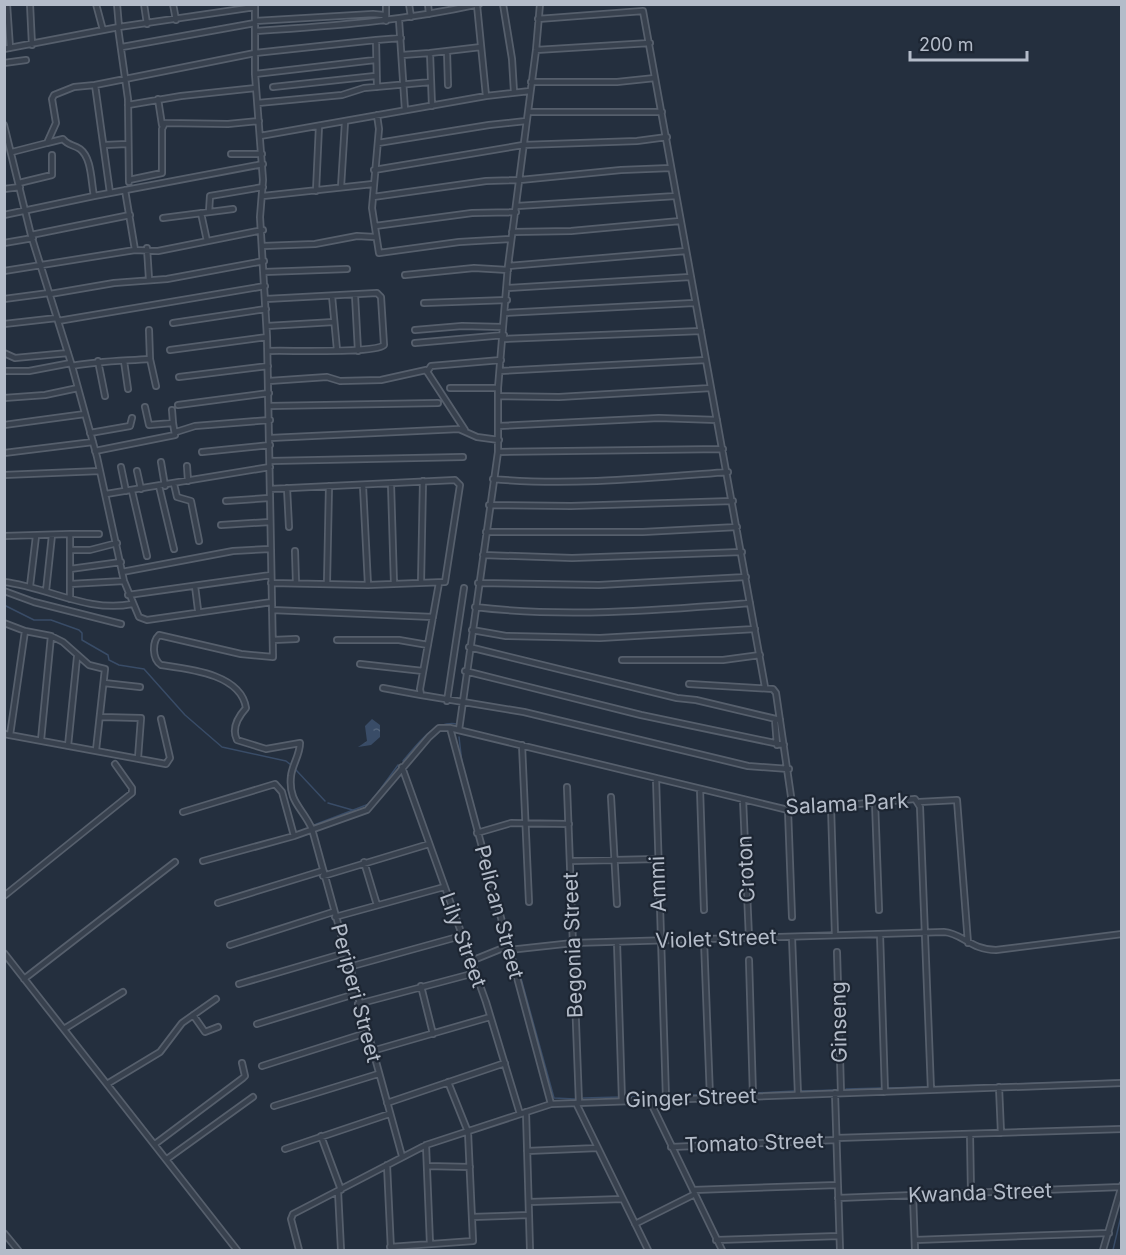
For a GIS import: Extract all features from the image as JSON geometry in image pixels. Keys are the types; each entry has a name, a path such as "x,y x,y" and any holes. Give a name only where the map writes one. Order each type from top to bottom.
{"street":[{"path":"7,4 7,48 255,6 255,74 263,165 260,217 263,230 270,420 269,498 273,640 271,657 241,654 159,635 154,655 161,665 200,672 226,682 239,691 246,708 238,715 234,736 241,743 266,749 300,743 291,774 291,790 295,804 307,818 312,829"},
{"path":"30,4 32,45"},
{"path":"96,4 103,30"},
{"path":"117,4 128,105 129,180 127,189 135,249"},
{"path":"144,4 147,24"},
{"path":"173,4 176,20"},
{"path":"386,4 386,19"},
{"path":"409,4 411,17"},
{"path":"428,4 429,14"},
{"path":"503,4 512,59 514,92"},
{"path":"203,861 294,836 367,810 402,767 439,728 459,730 465,671 498,452 498,388 506,314 508,268 537,50 540,4"},
{"path":"122,47 255,22 361,15 399,20 461,6 478,5 486,96"},
{"path":"538,19 644,11 694,303 728,472 765,687"},
{"path":"256,31 331,28 386,19"},
{"path":"399,20 405,110"},
{"path":"47,143 56,123 53,97 74,87 201,66 255,53 401,38"},
{"path":"376,40 377,87"},
{"path":"537,50 651,43"},
{"path":"402,55 481,47"},
{"path":"447,51 448,85"},
{"path":"429,53 432,106"},
{"path":"4,63 26,60"},
{"path":"255,74 375,60"},
{"path":"273,87 375,76"},
{"path":"531,82 617,82 655,78"},
{"path":"258,103 342,95 377,87 431,82"},
{"path":"95,85 110,193"},
{"path":"128,105 158,99 256,88"},
{"path":"260,136 486,96 530,91"},
{"path":"158,99 162,125 162,183"},
{"path":"528,112 662,112"},
{"path":"377,115 378,143 372,197 377,252 381,254 459,242 511,239"},
{"path":"378,143 489,124 526,121"},
{"path":"162,125 167,122 228,124 259,122"},
{"path":"341,187 345,122"},
{"path":"4,125 40,265 72,365 93,442 124,581 139,617 147,620 198,610 272,602"},
{"path":"316,191 319,126"},
{"path":"375,170 524,145 637,141 667,137"},
{"path":"4,158 63,139 67,144 81,149 87,157 94,196"},
{"path":"105,145 127,144"},
{"path":"231,154 262,154"},
{"path":"4,189 52,175 52,155"},
{"path":"4,215 127,189 263,165"},
{"path":"372,197 505,179 520,180 621,170 671,168"},
{"path":"129,180 162,173"},
{"path":"263,196 373,184"},
{"path":"209,212 210,196 263,186"},
{"path":"375,226 462,214 676,196"},
{"path":"163,218 233,209"},
{"path":"201,213 207,241"},
{"path":"4,243 130,215"},
{"path":"512,232 552,232 680,221"},
{"path":"4,271 135,249 147,248 158,251 263,230"},
{"path":"263,246 315,244 357,236 375,237"},
{"path":"147,248 149,279"},
{"path":"405,275 686,251"},
{"path":"4,298 149,279 167,279 264,261"},
{"path":"264,272 347,270"},
{"path":"507,288 690,277"},
{"path":"4,324 58,320 265,286"},
{"path":"266,299 377,293 381,297 384,345 380,349 358,351 268,351"},
{"path":"355,295 358,351"},
{"path":"332,296 337,350"},
{"path":"424,303 507,300"},
{"path":"506,314 694,303"},
{"path":"172,323 266,309"},
{"path":"267,326 334,322"},
{"path":"415,330 462,326 503,327"},
{"path":"148,330 150,359 156,386"},
{"path":"415,343 504,337 701,332"},
{"path":"170,350 267,337"},
{"path":"4,353 15,358 68,353"},
{"path":"4,371 29,371 98,361 124,362 150,359"},
{"path":"427,372 431,366 501,360"},
{"path":"500,371 706,360"},
{"path":"98,361 105,396"},
{"path":"124,362 128,388"},
{"path":"179,377 268,366"},
{"path":"268,381 327,377 340,381 381,380 426,370 465,430 477,437 499,440"},
{"path":"4,398 45,395 78,388"},
{"path":"450,388 498,388"},
{"path":"498,396 559,397 711,388"},
{"path":"178,405 269,393"},
{"path":"269,406 438,404"},
{"path":"145,407 151,426 173,423"},
{"path":"172,410 176,432"},
{"path":"4,425 85,414"},
{"path":"90,433 130,426 132,418"},
{"path":"498,426 659,418 717,420"},
{"path":"95,451 172,437 176,432 195,426 270,420"},
{"path":"270,438 355,432 465,430"},
{"path":"4,453 93,442"},
{"path":"202,452 270,445"},
{"path":"498,452 723,449"},
{"path":"106,494 174,484 270,464 463,457"},
{"path":"161,462 162,486 174,549"},
{"path":"187,466 188,481"},
{"path":"121,467 147,556"},
{"path":"4,475 100,471"},
{"path":"138,471 141,489"},
{"path":"493,479 518,481 649,478 728,472"},
{"path":"270,489 455,480 460,485 446,580 439,583 368,585 271,583"},
{"path":"421,583 423,481"},
{"path":"174,484 177,497 191,501 199,541"},
{"path":"391,484 394,584"},
{"path":"327,583 329,486"},
{"path":"363,486 368,585"},
{"path":"287,488 289,527"},
{"path":"226,501 269,498"},
{"path":"489,505 571,506 733,501"},
{"path":"221,525 270,522"},
{"path":"486,532 643,532 738,527"},
{"path":"70,534 70,599"},
{"path":"4,536 99,534"},
{"path":"46,591 51,535"},
{"path":"30,586 36,536"},
{"path":"70,550 90,550 117,543"},
{"path":"122,572 233,551 270,549"},
{"path":"295,551 296,583"},
{"path":"483,555 572,558 742,552"},
{"path":"70,569 121,562"},
{"path":"32,568 41,569"},
{"path":"128,595 271,575"},
{"path":"478,583 599,585 746,577"},
{"path":"70,584 124,581"},
{"path":"4,582 30,586 96,606 114,608 132,604"},
{"path":"421,695 423,671 439,583"},
{"path":"195,586 198,610"},
{"path":"447,701 464,588"},
{"path":"4,591 94,619 120,624"},
{"path":"475,607 529,612 649,609 750,603"},
{"path":"94,619 96,606"},
{"path":"272,610 433,617"},
{"path":"4,623 25,631 51,636 63,642 77,657 89,665 105,669 96,750"},
{"path":"472,630 506,636 600,638 755,629"},
{"path":"25,631 7,734 166,764 169,762 161,719"},
{"path":"41,740 51,636"},
{"path":"273,640 296,639"},
{"path":"337,640 399,640 428,645"},
{"path":"469,647 778,720"},
{"path":"622,660 723,660 760,655"},
{"path":"68,746 77,657"},
{"path":"360,664 423,671"},
{"path":"465,671 641,716 784,745"},
{"path":"104,682 140,687"},
{"path":"689,684 773,689 776,693 778,720 777,745"},
{"path":"383,688 534,715 748,766 789,769"},
{"path":"101,717 141,718 138,758"},
{"path":"778,720 789,769 792,917"},
{"name":"Pelican Street","path":"450,728 551,1104"},
{"name":"Salama Park","path":"459,730 790,810 915,799 919,802 931,1090"},
{"path":"522,745 529,902"},
{"path":"4,896 132,793 132,788 115,764"},
{"name":"Lily Street","path":"402,767 523,1113 527,1151 530,1251"},
{"name":"Ammi","path":"656,778 666,1098"},
{"path":"183,812 275,784 282,792 294,836"},
{"name":"Begonia Street","path":"567,787 578,1103"},
{"path":"700,789 704,910"},
{"path":"611,796 617,904"},
{"name":"Croton","path":"743,799 749,938"},
{"path":"919,802 957,800 968,943"},
{"path":"875,802 879,910"},
{"path":"831,807 835,935"},
{"path":"477,833 496,826 525,823 569,824"},
{"name":"Periperi Street","path":"312,829 358,1004 402,1156"},
{"path":"218,903 429,844"},
{"path":"571,861 657,859"},
{"path":"24,979 175,862"},
{"path":"364,862 377,905"},
{"path":"230,945 334,914 444,887"},
{"name":"Violet Street","path":"471,961 509,948 573,943 949,932 980,949 996,950 1122,934"},
{"path":"880,934 885,1092"},
{"path":"349,967 461,936"},
{"path":"792,937 798,1095"},
{"path":"704,940 710,1097"},
{"path":"617,942 622,1101"},
{"name":"Ginseng","path":"837,952 836,1139 840,1251"},
{"path":"4,953 237,1251"},
{"path":"239,984 345,953"},
{"path":"749,960 753,1096"},
{"path":"358,1004 475,973"},
{"path":"421,986 433,1034"},
{"path":"64,1029 123,992"},
{"path":"257,1024 356,994"},
{"path":"107,1084 160,1052 182,1023 216,999"},
{"path":"193,1015 205,1032 218,1027"},
{"path":"372,1051 490,1017"},
{"path":"262,1066 366,1033"},
{"path":"154,1144 243,1078 245,1076 242,1063"},
{"path":"387,1103 505,1063"},
{"path":"274,1106 378,1074"},
{"path":"387,1165 391,1249 473,1241 468,1132 448,1082"},
{"name":"Ginger Street","path":"299,1251 291,1217 426,1145 551,1104 1122,1083"},
{"path":"999,1088 1001,1133"},
{"path":"167,1159 253,1097"},
{"path":"649,1099 722,1251"},
{"path":"578,1103 648,1251"},
{"path":"285,1149 389,1114"},
{"name":"Tomato Street","path":"671,1147 1122,1129"},
{"path":"970,1134 971,1193"},
{"path":"321,1136 339,1191 341,1251"},
{"path":"426,1145 430,1244"},
{"path":"527,1151 598,1148"},
{"path":"427,1166 470,1167"},
{"path":"635,1224 694,1192 838,1185"},
{"path":"1103,1251 1121,1186"},
{"name":"Kwanda Street","path":"838,1198 1121,1186"},
{"path":"913,1195 915,1251"},
{"path":"529,1202 622,1199"},
{"path":"472,1217 529,1215"},
{"path":"4,1233 18,1251"},
{"path":"915,1240 1109,1233"},
{"path":"716,1240 839,1236"}],"water":[{"path":"372,719 380,725 380,737 371,745 358,747 367,741 365,726"}],"waterway":[{"path":"4,605 34,620 51,620 79,630 82,633 82,640 108,655 109,660 119,665 144,669 185,715 222,747 286,761 291,765"},
{"path":"403,761 433,730 440,726 457,724"},
{"path":"459,737 462,763 480,830"},
{"path":"374,798 398,765"},
{"path":"296,770 325,801"},
{"path":"328,803 356,811"},
{"path":"314,825 369,804"},
{"path":"482,838 503,911"},
{"path":"514,953 554,1098 575,1099"},
{"path":"934,1087 1122,1080"},
{"path":"889,1088 926,1087"},
{"path":"846,1089 882,1088"},
{"path":"802,1091 838,1090"},
{"path":"757,1093 794,1091"},
{"path":"715,1095 751,1093"},
{"path":"671,1095 707,1095"},
{"path":"626,1097 662,1096"},
{"path":"583,1098 620,1097"},
{"path":"1113,1250 1122,1212"}]}
